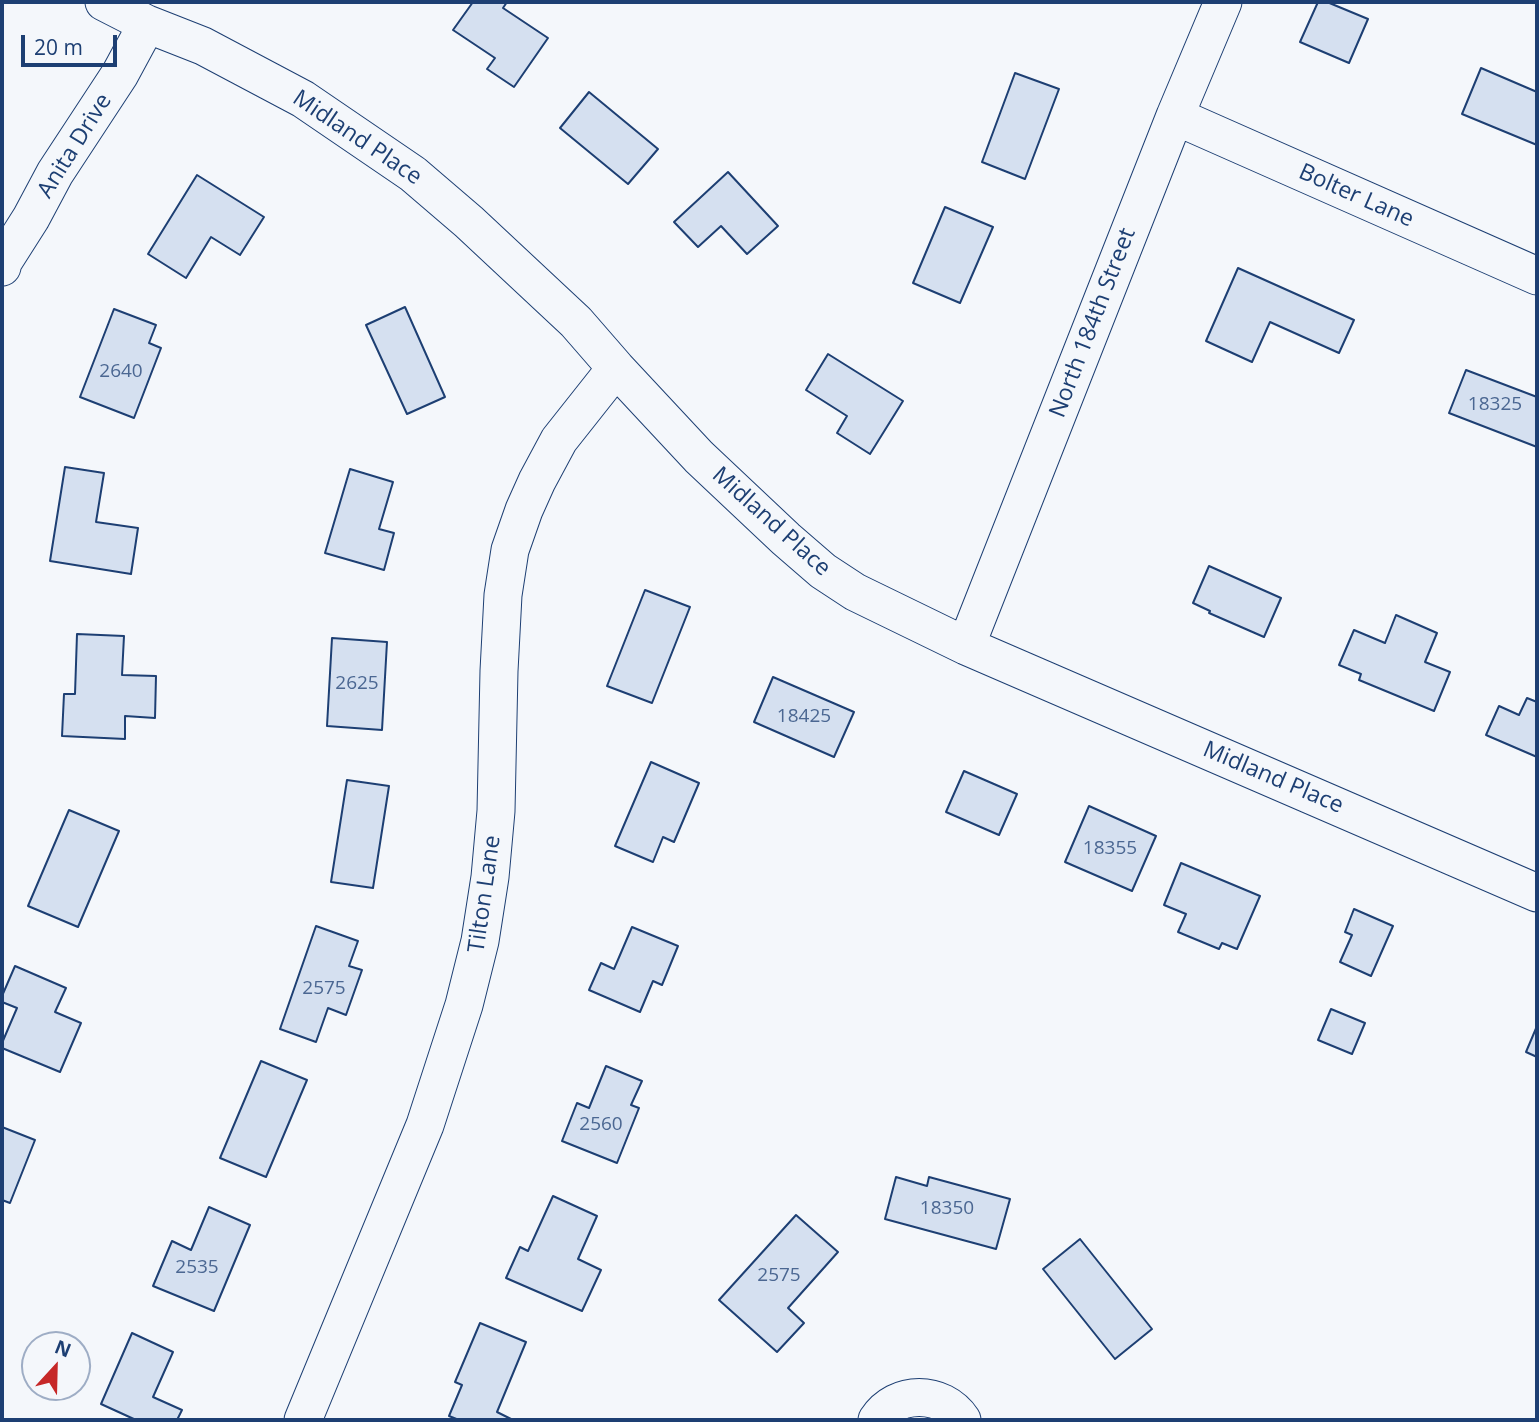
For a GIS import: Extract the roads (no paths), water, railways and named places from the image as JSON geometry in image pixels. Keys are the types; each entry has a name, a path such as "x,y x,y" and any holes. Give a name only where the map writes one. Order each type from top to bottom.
{"street":[{"name":"Midland Place","path":"104,2 147,24 203,46 303,99 413,174 576,321 699,457 786,539 823,571 855,592 966,646 1537,893"},
{"name":"North 184th Street","path":"966,646 1175,116 1223,2"},
{"name":"Anita Drive","path":"2,263 31,218 55,173 120,75 147,24"},
{"name":"Bolter Lane","path":"1175,116 1537,276"},
{"name":"Tilton Lane","path":"303,1420 425,1125 464,1005 480,941 490,877 496,811 503,595 510,550 528,500 559,440 616,368"},
{"path":"877,1420 894,1403 910,1397 927,1397 943,1403 962,1420"}]}
